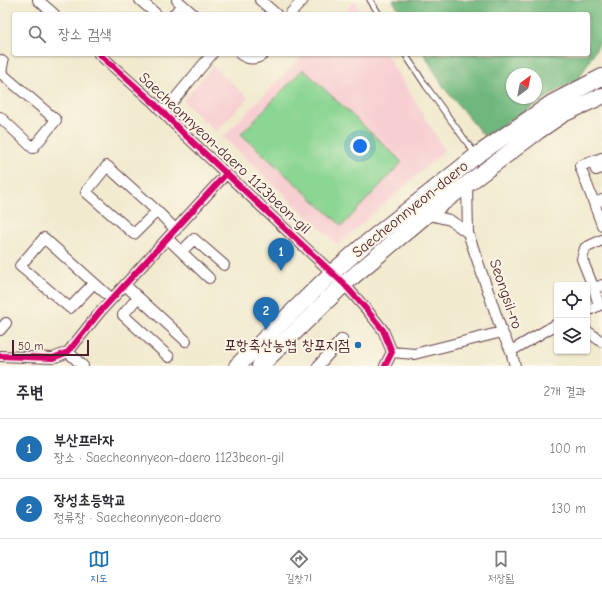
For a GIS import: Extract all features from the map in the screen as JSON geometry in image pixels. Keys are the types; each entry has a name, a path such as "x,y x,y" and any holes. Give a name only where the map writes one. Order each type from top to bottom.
{"main road":[{"name":"Saecheonnyeon-daero","path":"260,366 476,156 552,104 602,77"},
{"name":"Saecheonnyeon-daero","path":"237,366 333,272 364,245 421,209 467,184 563,114 602,96"}],"street":[{"path":"38,0 52,12"},
{"path":"140,0 154,12"},
{"path":"260,0 274,12"},
{"path":"292,12 302,0"},
{"path":"175,12 180,2 191,12"},
{"name":"Saecheonnyeon-daero 1123beon-gil","path":"101,56 164,112 182,133 333,272 384,330 392,352"},
{"path":"164,112 207,56"},
{"path":"243,56 246,58 258,58 261,56"},
{"path":"0,60 3,62 1,73 56,120 33,148 0,117"},
{"path":"602,168 596,170 597,160 580,166 598,202 602,225"},
{"path":"157,211 134,234 86,192 107,166 157,211 176,230"},
{"path":"0,356 53,358 68,352 112,299 226,174"},
{"name":"Seongsil-ro","path":"467,184 468,233 502,332 511,351 515,366"},
{"path":"421,209 450,220 468,233"},
{"path":"94,283 70,308 20,266 44,238 112,299"},
{"path":"168,239 209,278"},
{"path":"182,251 194,239 224,265"},
{"path":"590,310 601,305 598,287 582,259 585,248 602,240"},
{"path":"125,285 186,341"},
{"path":"138,297 123,314 169,357"},
{"path":"511,351 554,326"},
{"path":"385,366 392,352 414,354 502,332"},
{"path":"590,333 602,342"},
{"path":"318,366 342,339"},
{"path":"68,352 79,365"}],"lane":[{"path":"370,0 378,12"},
{"path":"406,56 476,156"}],"shaded area":[{"path":"355,1 361,12 344,12"},
{"path":"302,56 387,56 445,150 338,245 223,137"},
{"path":"213,66 248,98 216,132 183,101"}],"green space":[{"path":"393,0 602,0 602,39 579,78 542,101 542,68 506,68 506,104 536,104 484,136 445,89 425,56 590,56 590,12 400,12"},
{"path":"303,69 402,162 342,226 241,134"}],"cycle path":[{"path":"101,56 154,103 183,133 344,284 383,330 392,352 385,366"},
{"path":"0,356 53,358 68,352 99,313 226,174"}],"place":[{"name":"부산프라자","path":"281,271"},
{"name":"장성초등학교","path":"266,330"},
{"name":"포항축산농협 창포지점","path":"358,345"}]}
